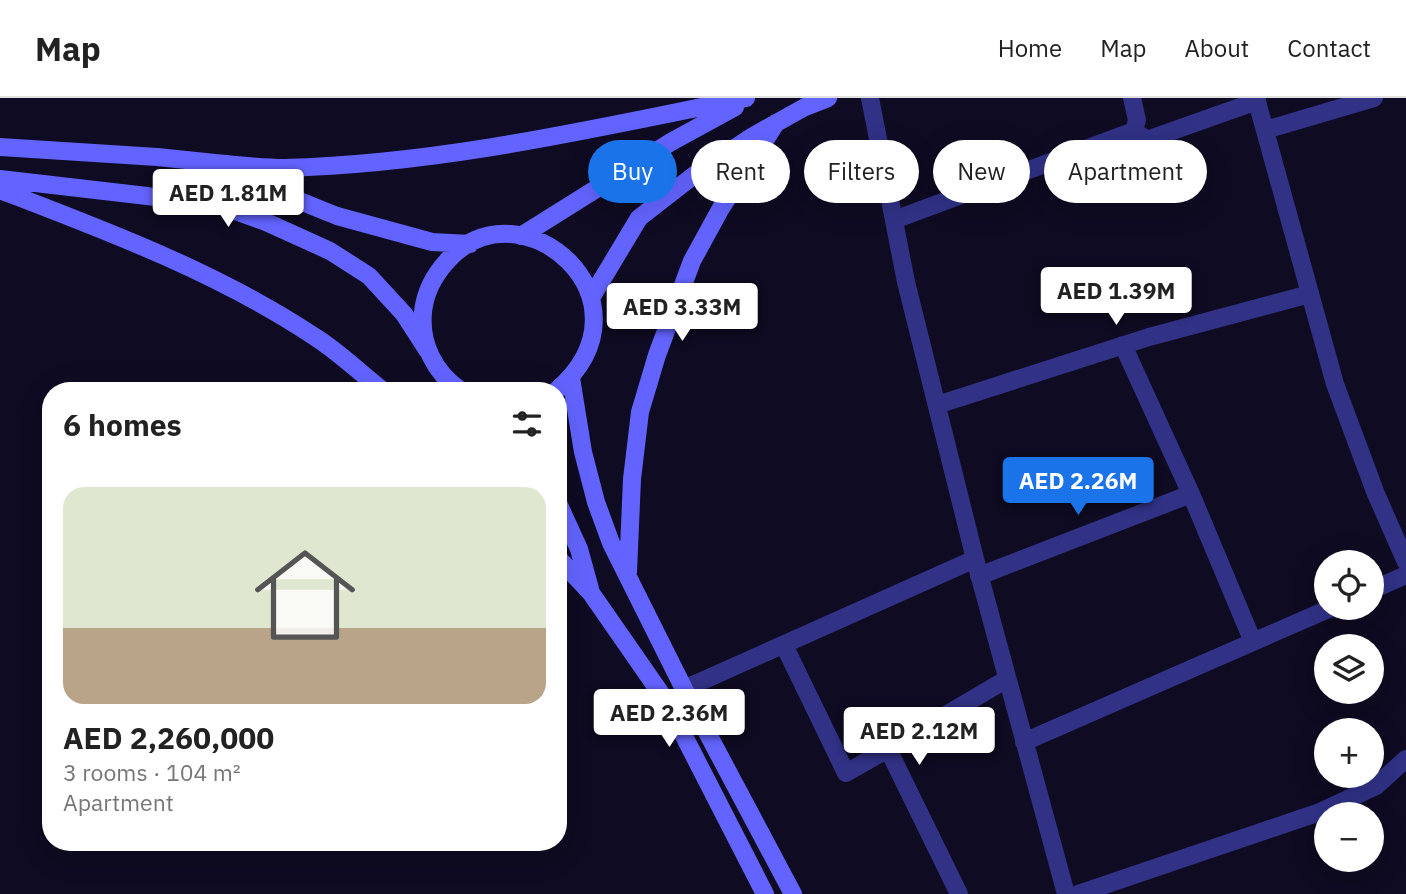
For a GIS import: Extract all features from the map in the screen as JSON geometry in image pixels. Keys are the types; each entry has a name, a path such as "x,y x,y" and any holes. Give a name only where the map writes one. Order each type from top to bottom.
{"main road":[{"path":"0,147 281,168 366,163 463,153 746,98"},
{"path":"522,236 671,142 754,98"},
{"path":"591,298 639,218 693,176 776,122 828,98"},
{"path":"628,576 632,479 640,412 657,355 692,261 721,208 776,122"},
{"path":"215,163 337,216 432,242 470,244"},
{"path":"0,179 216,204 266,222 330,251 369,276 404,314 448,382"},
{"path":"0,190 79,221 241,292 317,337 372,382"},
{"path":"428,351 423,320 428,289 445,263 470,244 487,237 522,236 541,241 558,250 584,280 591,298 594,319 591,340 584,360 566,382"},
{"path":"571,378 583,452 596,502 611,543 684,689 793,894"},
{"path":"567,523 579,549 591,593"},
{"path":"567,568 591,593 666,701 765,894"}],"street":[{"path":"870,98 906,282 977,567 1066,894"},
{"path":"1132,98 1137,120 1134,131"},
{"path":"1265,130 1374,98"},
{"path":"1134,131 1147,140 1256,100 1335,384 1376,494 1406,562"},
{"path":"894,220 1134,131"},
{"path":"937,405 1123,345 1310,294"},
{"path":"1123,345 1191,494 1253,642"},
{"path":"684,689 784,645 977,567 1191,494"},
{"path":"1384,585 1406,575"},
{"path":"1024,742 1314,615"},
{"path":"784,645 846,773 1007,679"},
{"path":"888,748 959,894"},
{"path":"1077,894 1320,812 1376,786 1406,759"}]}
